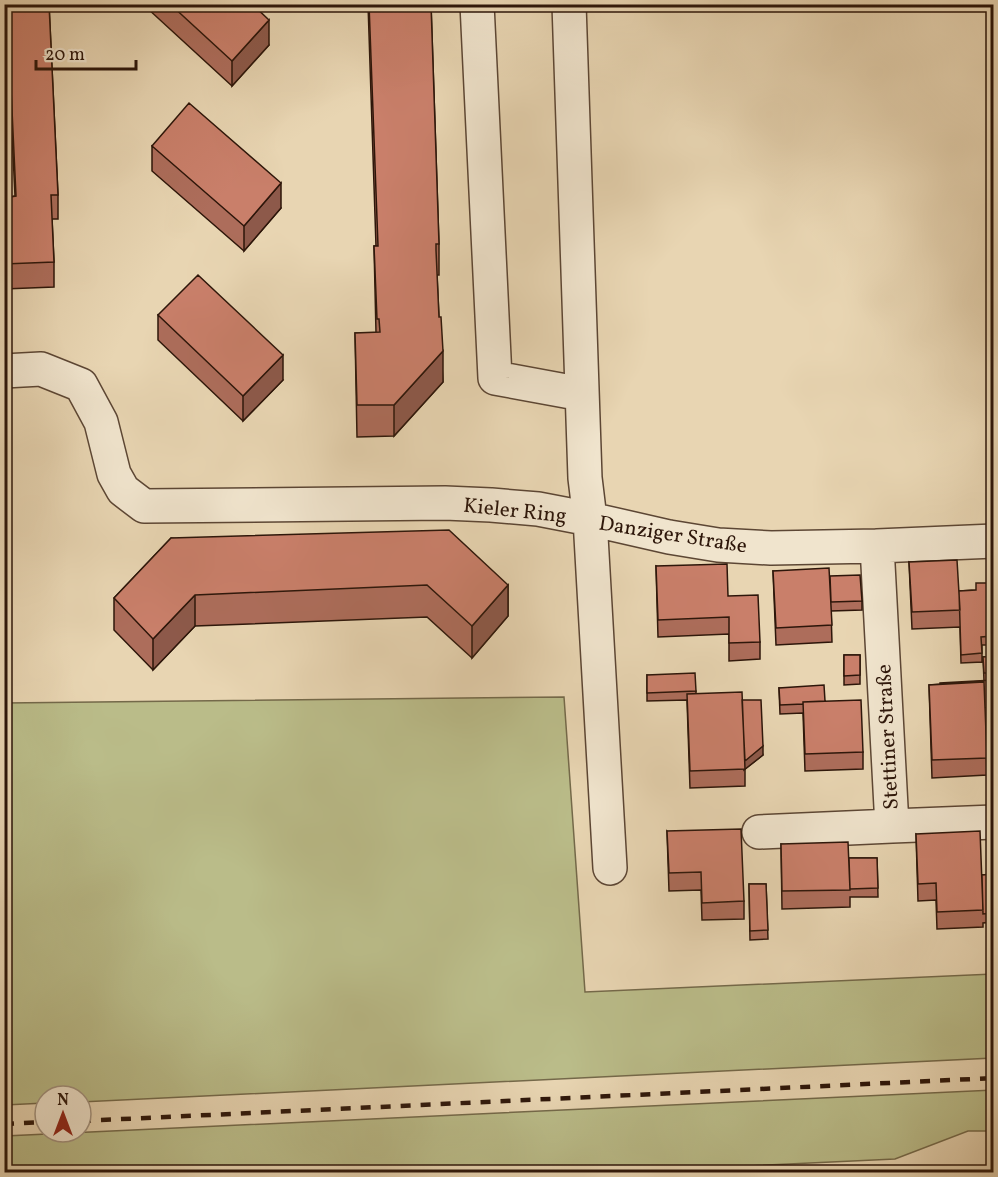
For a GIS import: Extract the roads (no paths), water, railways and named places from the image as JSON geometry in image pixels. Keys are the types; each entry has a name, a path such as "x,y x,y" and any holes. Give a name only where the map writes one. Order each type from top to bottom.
{"street":[{"path":"477,4 495,378 582,394"},
{"name":"Kieler Ring","path":"4,371 41,369 81,385 100,422 114,474 123,490 144,506 445,503 538,509 590,519 585,478 569,4"},
{"name":"Danziger Straße","path":"610,868 590,519 669,537 718,545 771,548 993,541"},
{"name":"Stettiner Straße","path":"878,546 892,826 993,822"},
{"path":"759,832 892,826"}],"railway":[{"path":"93,1120 994,1078"},
{"path":"4,1124 33,1123"}]}
